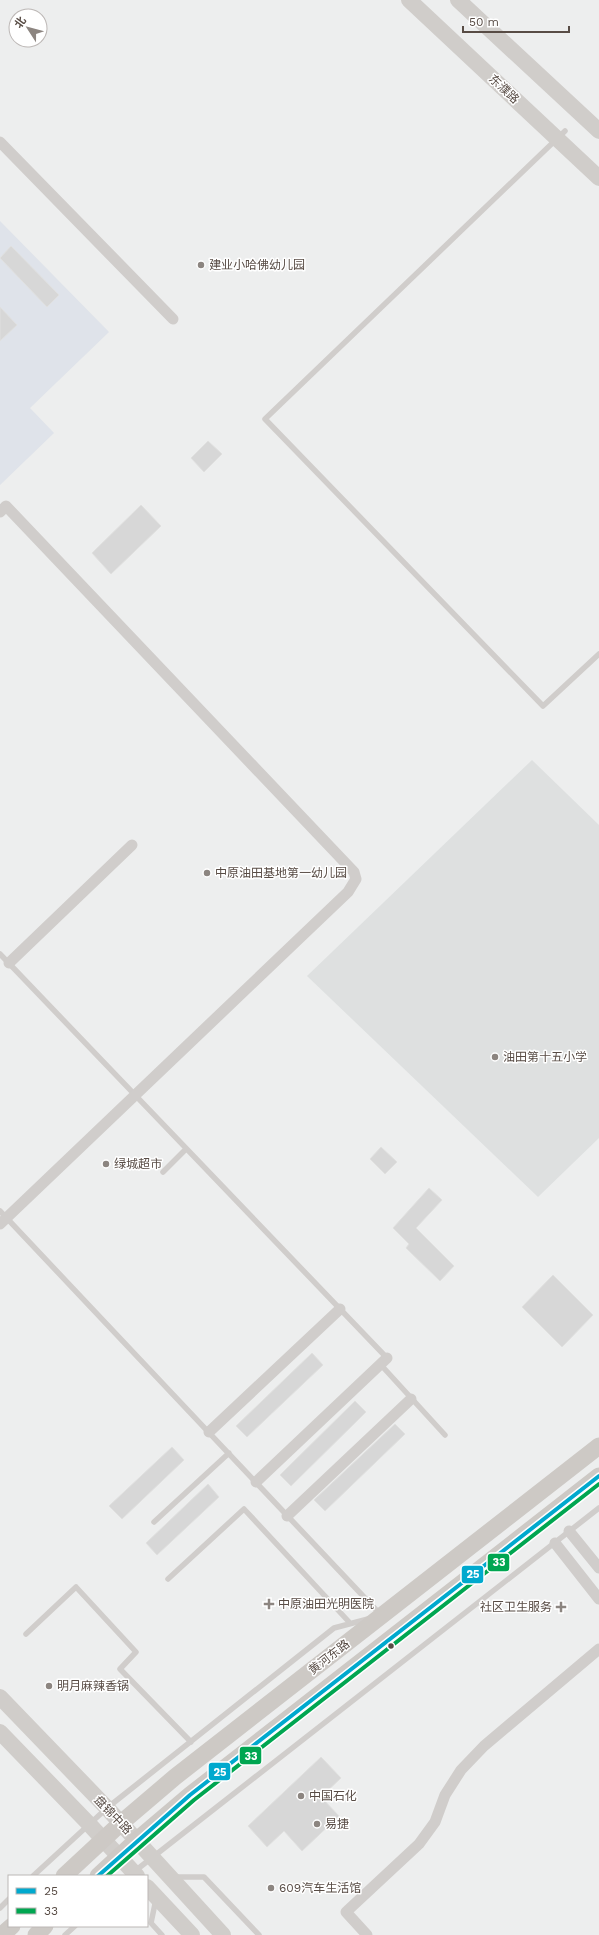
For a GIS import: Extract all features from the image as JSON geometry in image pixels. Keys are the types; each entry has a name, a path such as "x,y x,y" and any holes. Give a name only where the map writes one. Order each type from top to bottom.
{"main road":[{"name":"东濮路","path":"409,0 561,135 599,178"},
{"path":"458,0 599,131"},
{"name":"黄河东路","path":"65,1875 121,1823 175,1777 599,1446"},
{"name":"黄河东路","path":"99,1875 137,1840 190,1795 599,1476"},
{"name":"盘锦中路","path":"0,1697 137,1840 223,1935"},
{"name":"盘锦中路","path":"0,1732 89,1824 133,1875"},
{"path":"152,1892 192,1935"},
{"path":"2,1935 11,1927"},
{"path":"36,1935 44,1927"}],"street":[{"path":"0,142 173,319"},
{"path":"0,512 6,506 349,866 354,872 356,879 348,892 136,1096 2,1218"},
{"path":"9,963 132,845"},
{"path":"209,1432 340,1309"},
{"path":"256,1482 384,1362"},
{"path":"287,1516 411,1398"},
{"path":"569,1532 599,1568"},
{"path":"555,1543 599,1599"},
{"path":"367,1935 346,1912 420,1844 435,1822 445,1795 461,1770 484,1746 599,1649"}],"lane":[{"path":"561,135 264,419 543,706 599,654"},
{"path":"0,954 340,1309 384,1362 411,1398 445,1435"},
{"path":"163,1172 186,1149"},
{"path":"2,1218 209,1432 382,1616"},
{"path":"154,1522 229,1453"},
{"path":"168,1578 244,1508 350,1623"},
{"path":"133,1875 151,1856 599,1508"},
{"path":"26,1634 76,1587 136,1652 120,1669 191,1742"},
{"path":"35,1875 107,1808 334,1628 382,1616"},
{"path":"169,1876 204,1877 259,1935"},
{"path":"152,1892 151,1923 162,1935"},
{"path":"0,1908 8,1900"},
{"path":"65,1935 74,1927"}],"shaded area":[{"path":"0,221 109,332 30,408 54,433 0,485"},
{"name":"油田第十五小学","path":"532,760 599,825 599,1138 538,1197 307,976"}],"building":[{"path":"11,246 59,295 47,307 0,258"},
{"path":"0,307 17,325 0,341"},
{"path":"208,441 222,454 204,472 191,458"},
{"path":"141,505 161,526 111,574 92,553"},
{"path":"381,1147 397,1162 385,1174 370,1159"},
{"path":"429,1188 442,1200 416,1228 454,1266 440,1281 406,1248 409,1244 393,1228"},
{"path":"553,1275 593,1315 562,1347 522,1307"},
{"path":"312,1353 323,1365 247,1437 236,1426"},
{"path":"355,1401 366,1412 291,1486 280,1475"},
{"path":"395,1424 405,1434 325,1511 314,1500"},
{"path":"172,1447 184,1460 122,1519 109,1506"},
{"path":"208,1484 219,1497 157,1555 146,1543"},
{"path":"321,1757 341,1778 321,1797 339,1816 302,1851 284,1831 267,1847 248,1826"}],"transit line":[{"name":"25","path":"99,1875 190,1795 599,1476"},
{"name":"33","path":"108,1875 194,1800 599,1484"}],"place":[{"name":"建业小哈佛幼儿园","path":"201,265"},
{"name":"中原油田基地第一幼儿园","path":"207,873"},
{"name":"油田第十五小学","path":"495,1057"},
{"name":"绿城超市","path":"106,1164"},
{"name":"中原油田光明医院","path":"269,1604"},
{"name":"社区卫生服务","path":"561,1607"},
{"name":"明月麻辣香锅","path":"49,1686"},
{"name":"中国石化","path":"301,1796"},
{"name":"易捷","path":"317,1824"},
{"name":"609汽车生活馆","path":"271,1888"}]}
